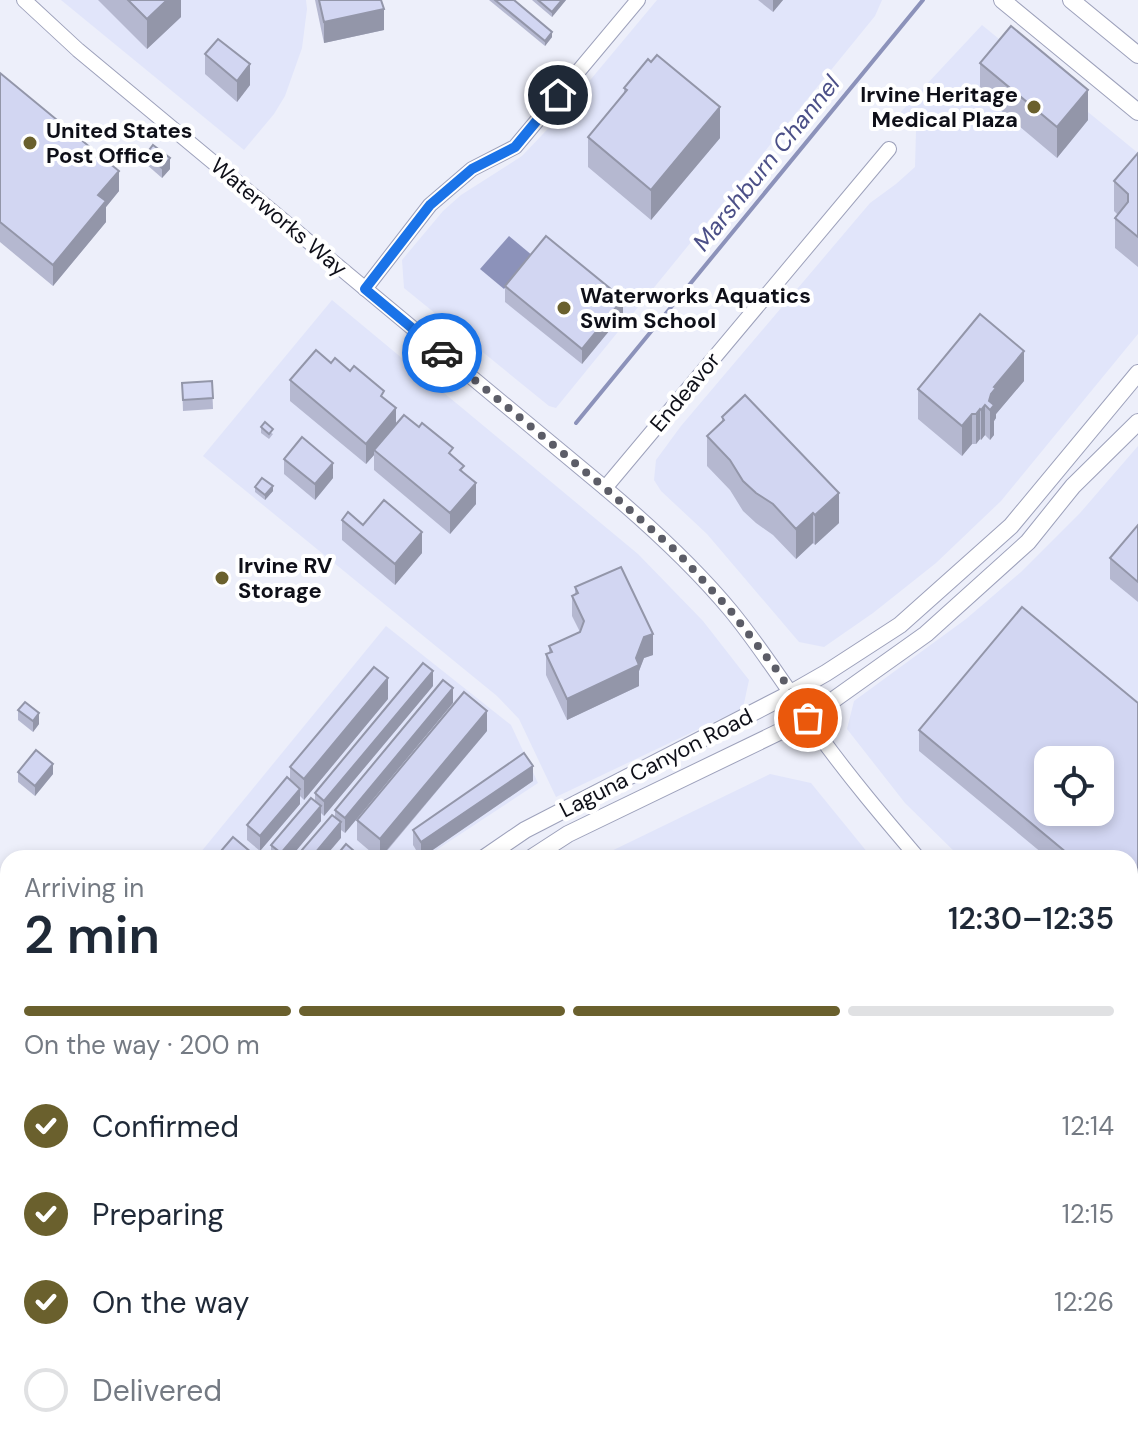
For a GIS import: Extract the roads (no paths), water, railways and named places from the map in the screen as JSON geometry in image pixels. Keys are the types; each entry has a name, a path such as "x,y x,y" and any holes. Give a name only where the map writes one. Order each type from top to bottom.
{"main road":[{"path":"1002,0 1138,112"},
{"path":"1071,0 1138,55"},
{"name":"Laguna Canyon Road","path":"496,850 525,830 791,693 900,625 1011,526 1138,373"},
{"name":"Laguna Canyon Road","path":"543,850 568,834 808,718 926,634 1028,542 1073,486 1138,422"}],"street":[{"name":"Waterworks Way","path":"24,0 89,59 605,488 678,553 730,610 779,673 855,783 911,850"},
{"path":"365,289 430,205 472,169 515,147 638,0"},
{"name":"Endeavor","path":"605,488 889,149"}],"waterway":[{"name":"Marshburn Channel","path":"576,423 923,0"}],"place":[{"name":"Irvine Heritage Medical Plaza","path":"1034,107"},
{"name":"United States Post Office","path":"30,143"},
{"name":"Waterworks Aquatics Swim School","path":"564,308"},
{"name":"Irvine RV Storage","path":"222,578"}]}
